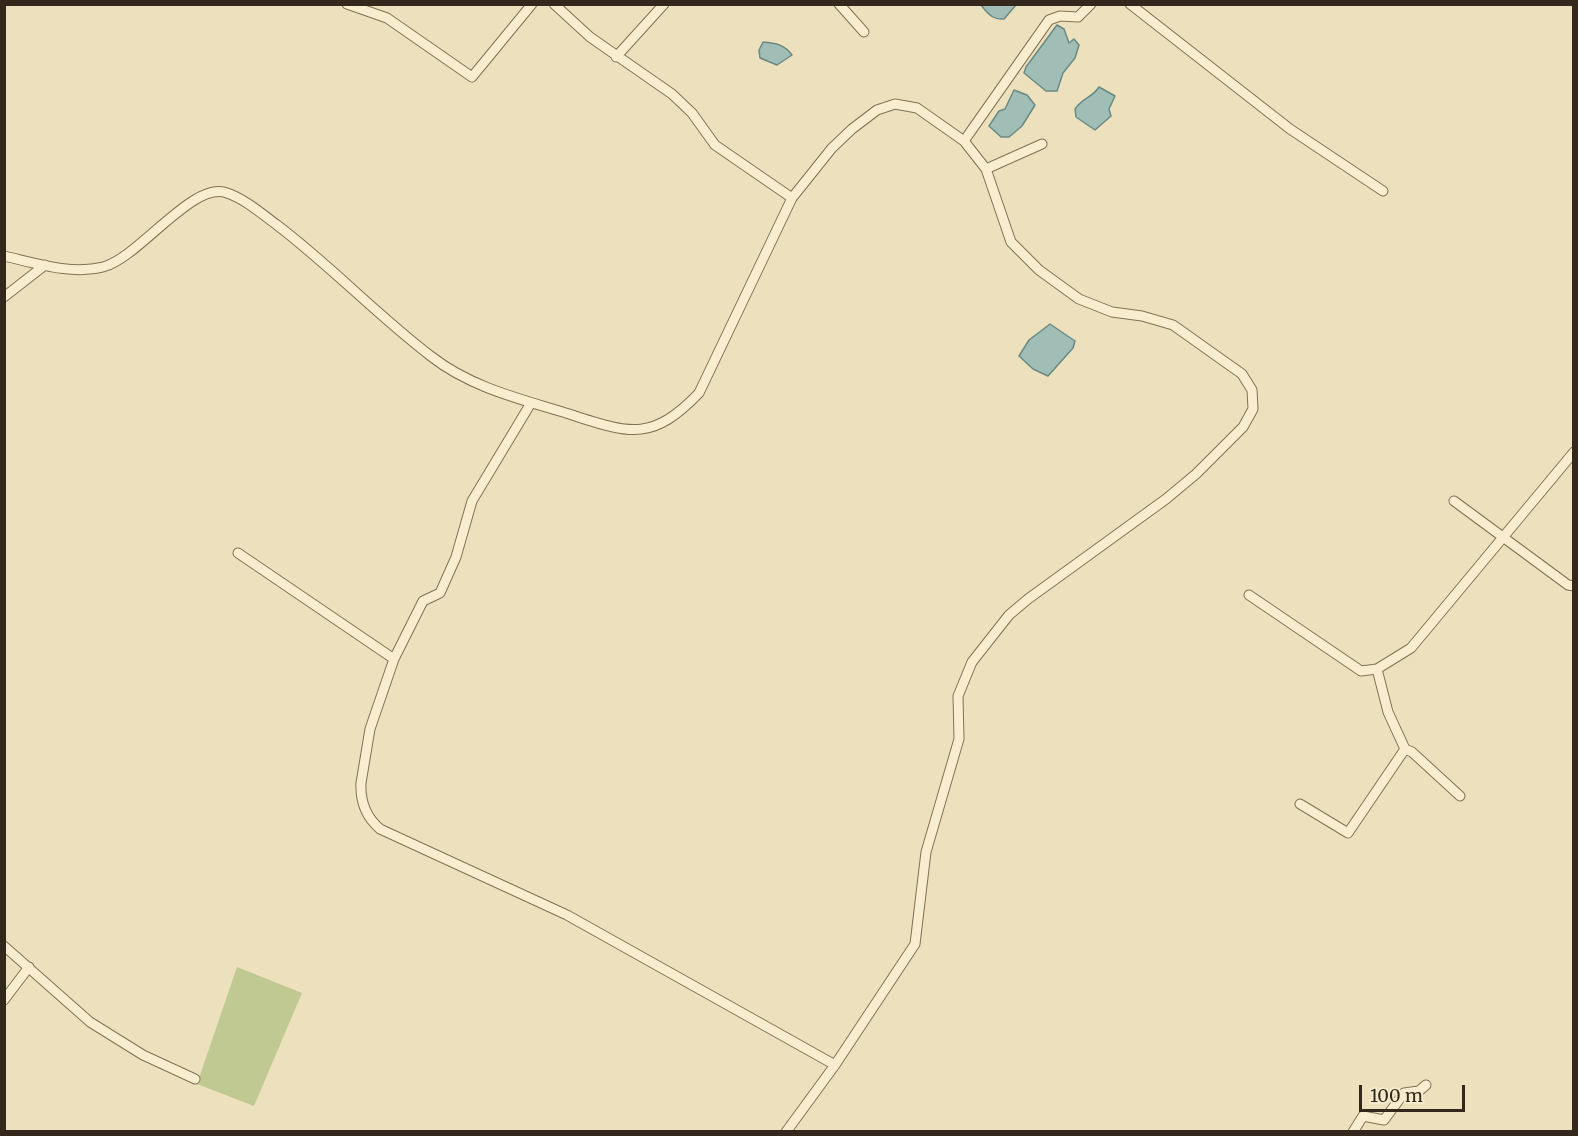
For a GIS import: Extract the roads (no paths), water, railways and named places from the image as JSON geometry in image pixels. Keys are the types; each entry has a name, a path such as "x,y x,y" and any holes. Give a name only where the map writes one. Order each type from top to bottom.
{"street":[{"path":"347,4 387,18 472,77 532,4"},
{"path":"554,4 616,57 672,94 692,113 708,137 722,151 792,198"},
{"path":"616,57 664,4"},
{"path":"839,4 864,32"},
{"path":"964,141 1049,20 1060,16 1078,17 1091,4"},
{"path":"1131,4 1290,129 1383,191"},
{"path":"4,256 45,265 101,268 111,264 209,192 226,192 256,210 304,245 432,357 481,387 614,429 638,430 656,427 679,413 699,393 792,198 832,148 852,129 877,110 895,104 917,108 964,141 986,169 1011,242 1039,270 1079,299 1112,312 1142,316 1173,325 1198,340 1242,374 1252,390 1253,408 1243,427 1196,474 1028,598 1009,615 972,662 958,696 959,739 926,852 915,944 836,1065 786,1131"},
{"path":"986,169 1042,144"},
{"path":"4,297 45,265"},
{"path":"531,403 472,501 447,579 436,596 423,601 394,658 370,729 361,783 363,804 373,823 380,829 567,915 836,1065"},
{"path":"1249,595 1360,671 1377,669 1411,648 1574,452"},
{"path":"1454,501 1568,585 1574,586"},
{"path":"238,553 394,658"},
{"path":"1377,669 1388,712 1405,749 1412,752 1460,796"},
{"path":"1300,804 1348,833 1405,749"},
{"path":"4,946 90,1022 115,1039 195,1079"},
{"path":"4,999 29,967"},
{"path":"1353,1131 1363,1116 1384,1120 1404,1093 1419,1091 1426,1084"}],"water":[{"path":"981,5 1016,5 1004,19 1000,19 991,16"},
{"path":"1057,25 1064,29 1069,43 1074,39 1079,45 1075,58 1063,73 1057,91 1046,91 1024,73"},
{"path":"763,42 780,45 792,55 777,65 760,58 759,50"},
{"path":"1099,87 1115,96 1109,109 1111,116 1095,130 1076,117 1075,109"},
{"path":"1014,90 1027,95 1035,105 1022,126 1009,137 1001,137 989,126 999,111 1005,109"},
{"path":"1050,324 1075,341 1073,348 1048,376 1033,369 1019,356 1029,340"}]}
